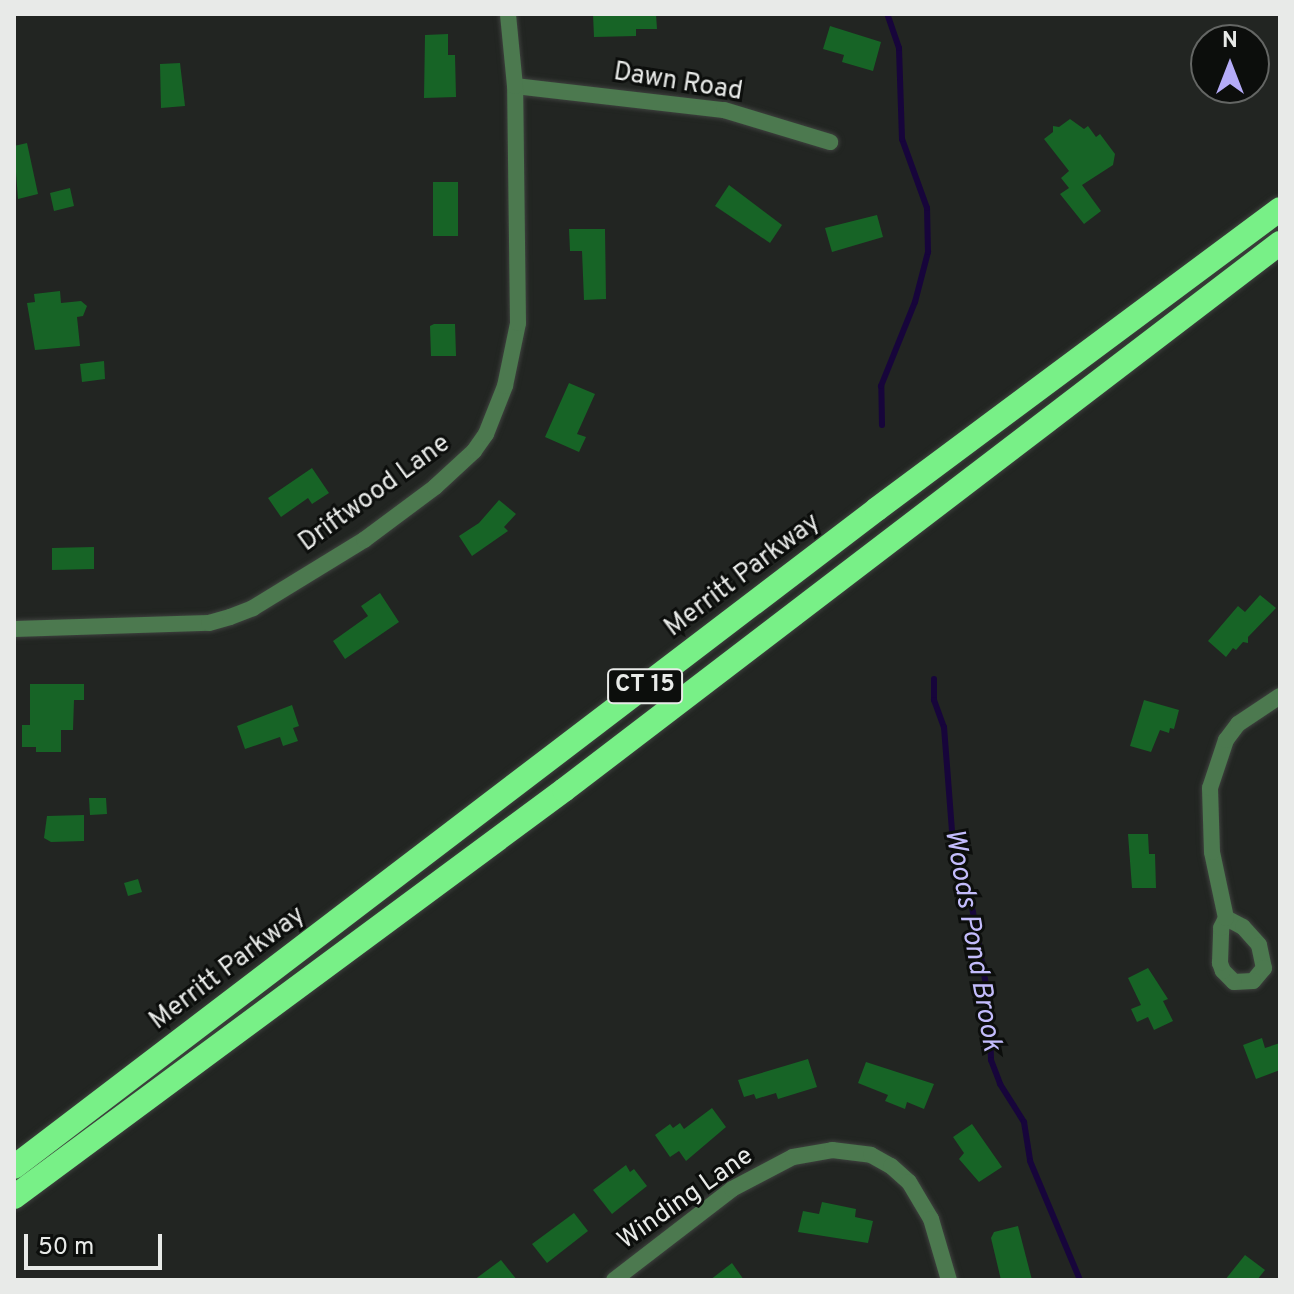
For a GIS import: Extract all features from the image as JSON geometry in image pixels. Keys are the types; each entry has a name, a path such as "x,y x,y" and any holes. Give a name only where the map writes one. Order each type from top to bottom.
{"highway":[{"name":"Merritt Parkway","path":"14,1167 877,509 1280,209"},
{"name":"Merritt Parkway","path":"14,1197 551,799 1280,243"}],"street":[{"name":"Driftwood Lane","path":"14,629 209,623 253,608 364,540 435,487 474,451 486,434 505,386 518,323 515,86 508,14"},
{"name":"Dawn Road","path":"515,86 724,110 830,142"},
{"path":"1226,918 1212,852 1209,808 1214,769 1226,740 1238,724 1280,696"},
{"name":"Winding Lane","path":"614,1280 732,1189 767,1169 814,1152 852,1150 891,1166 909,1182 931,1219 949,1280"}],"building":[{"path":"593,14 656,14 657,29 636,29 636,36 594,37"},
{"path":"830,26 881,42 873,71 842,62 844,55 823,49"},
{"path":"448,34 448,55 455,55 456,97 424,98 425,35"},
{"path":"180,63 185,106 161,108 160,64"},
{"path":"1070,119 1084,129 1088,126 1096,137 1100,134 1115,154 1113,165 1082,185 1101,211 1084,224 1060,194 1069,188 1061,178 1069,171 1044,139 1053,132 1053,126 1059,127"},
{"path":"27,143 38,194 18,199 14,146"},
{"path":"433,182 458,182 458,236 433,236"},
{"path":"729,185 782,225 770,243 715,206"},
{"path":"70,188 74,206 54,211 50,193"},
{"path":"877,215 883,237 832,252 825,228"},
{"path":"569,229 605,229 606,299 584,300 582,251 570,251"},
{"path":"60,291 61,303 81,301 87,306 83,316 77,317 80,346 35,350 27,303 35,302 34,294"},
{"path":"455,324 456,356 431,356 430,326"},
{"path":"104,361 105,379 82,382 80,364"},
{"path":"569,383 595,394 577,434 586,437 579,452 545,437"},
{"path":"312,468 329,493 312,504 308,498 281,517 268,498"},
{"path":"499,500 516,514 504,527 508,531 472,556 459,536 479,523"},
{"path":"94,547 94,569 52,570 52,548"},
{"path":"380,593 399,622 345,659 333,641 368,616 361,606"},
{"path":"1260,595 1276,608 1248,637 1248,643 1243,642 1236,650 1233,648 1226,657 1208,641 1238,606 1245,612"},
{"path":"30,684 84,684 84,700 74,700 73,730 61,730 61,752 36,752 36,747 22,747 22,725 30,725"},
{"path":"1144,700 1179,710 1174,729 1170,728 1169,733 1160,730 1151,752 1130,746"},
{"path":"292,705 299,726 293,728 298,741 283,746 280,737 245,749 237,726"},
{"path":"89,798 106,798 107,814 90,815"},
{"path":"84,815 84,841 51,842 44,838 47,816"},
{"path":"1128,834 1148,834 1149,854 1155,854 1156,888 1132,888"},
{"path":"138,879 142,892 128,896 124,883"},
{"path":"1148,968 1168,999 1163,1001 1173,1021 1154,1030 1148,1017 1137,1022 1131,1009 1141,1005 1128,978"},
{"path":"1262,1038 1265,1048 1280,1043 1280,1070 1256,1079 1243,1045"},
{"path":"808,1059 817,1087 778,1099 776,1093 756,1099 754,1094 744,1097 738,1080"},
{"path":"866,1062 934,1084 924,1109 907,1102 905,1109 885,1101 888,1095 858,1083"},
{"path":"712,1108 726,1127 686,1161 679,1151 670,1157 655,1135 670,1124 673,1128 680,1123 684,1129"},
{"path":"972,1124 1002,1167 979,1182 959,1159 964,1153 953,1137"},
{"path":"626,1165 630,1172 634,1169 647,1186 612,1214 593,1190"},
{"path":"822,1202 856,1209 855,1217 873,1221 868,1243 798,1232 803,1211 819,1214"},
{"path":"574,1213 588,1231 547,1263 532,1244"},
{"path":"1018,1226 1032,1280 1001,1280 991,1238 994,1232"},
{"path":"1245,1255 1265,1270 1257,1280 1225,1280"},
{"path":"501,1260 517,1280 474,1280"},
{"path":"732,1263 744,1280 710,1280"}],"waterway":[{"name":"Woods Pond Brook","path":"882,425 881,386 915,302 928,252 927,208 902,139 899,48 887,14"},
{"name":"Woods Pond Brook","path":"934,679 934,700 944,727 954,858 968,887 973,912 989,1002 991,1060 1000,1084 1024,1122 1030,1161 1080,1280"}]}
